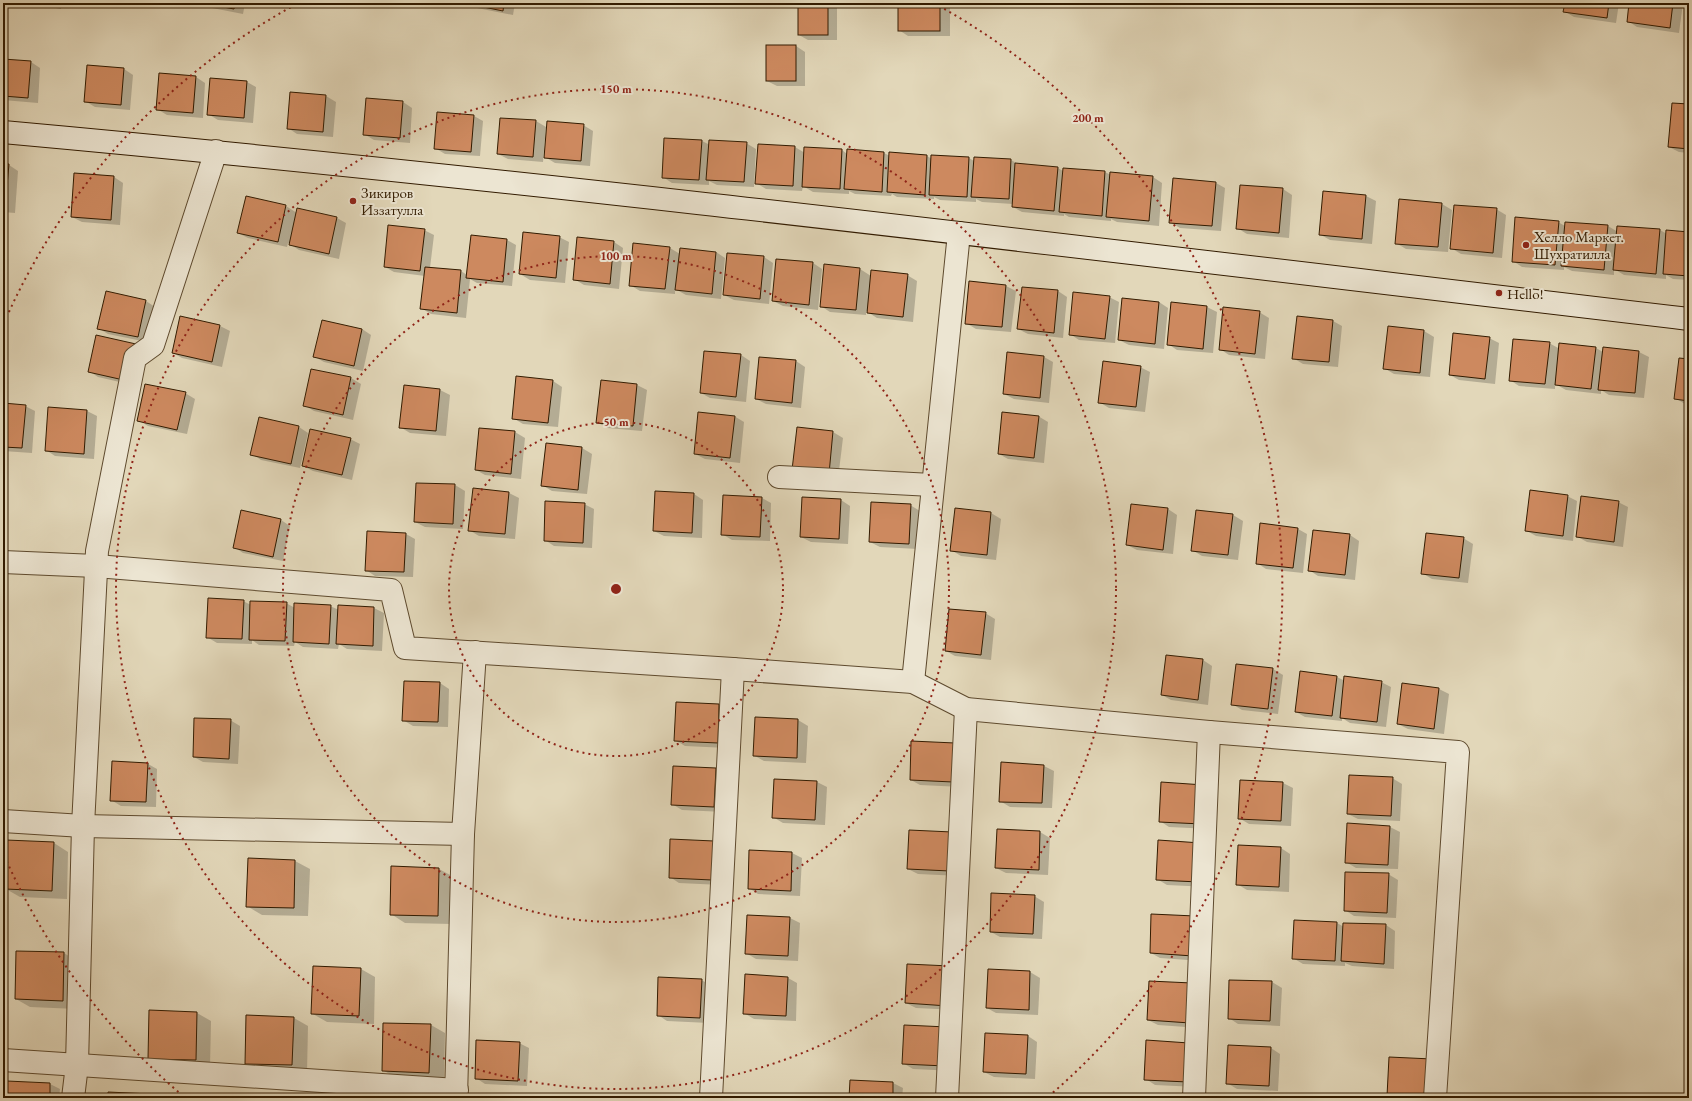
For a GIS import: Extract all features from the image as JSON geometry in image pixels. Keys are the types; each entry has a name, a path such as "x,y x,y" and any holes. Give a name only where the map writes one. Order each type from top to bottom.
{"street":[{"path":"3,132 216,151 959,233 1689,319"},
{"path":"73,1098 77,1065 83,826 97,551 135,358 154,345 216,151"},
{"path":"913,682 959,233"},
{"path":"779,477 932,485"},
{"path":"3,562 96,566 391,590 405,648 913,682 966,709 1209,732 1458,752 1435,1098"},
{"path":"3,1060 457,1094 463,834 475,652"},
{"path":"711,1098 733,669"},
{"path":"947,1098 966,709"},
{"path":"1194,1098 1209,732"},
{"path":"3,821 83,826 463,834"}],"building":[{"path":"202,3 235,3 234,9"},
{"path":"464,3 504,3 503,11"},
{"path":"798,3 828,3 828,35 798,35"},
{"path":"898,3 940,3 940,31 898,31"},
{"path":"1565,3 1609,3 1607,18 1563,12"},
{"path":"1629,3 1673,3 1670,28 1627,22"},
{"path":"766,45 796,45 796,81 766,81"},
{"path":"3,59 31,61 28,98 3,96"},
{"path":"87,65 124,68 121,105 84,102"},
{"path":"159,73 196,76 193,113 156,110"},
{"path":"210,78 247,81 244,118 207,115"},
{"path":"290,92 326,95 323,132 287,129"},
{"path":"366,98 403,101 400,138 363,135"},
{"path":"1672,103 1689,104 1689,149 1668,147"},
{"path":"437,112 474,115 471,152 434,149"},
{"path":"500,118 536,120 533,157 497,154"},
{"path":"547,121 584,124 581,161 544,158"},
{"path":"664,138 702,140 699,180 662,178"},
{"path":"709,140 747,142 744,182 706,180"},
{"path":"758,144 795,146 793,186 755,184"},
{"path":"804,147 842,149 840,189 802,187"},
{"path":"847,149 884,152 882,192 844,189"},
{"path":"889,152 927,155 925,195 887,192"},
{"path":"931,155 969,157 967,197 929,195"},
{"path":"974,157 1011,159 1009,199 971,197"},
{"path":"1015,163 1058,167 1054,211 1012,207"},
{"path":"3,164 9,164 5,208 3,208"},
{"path":"1063,168 1105,171 1102,216 1059,212"},
{"path":"1110,172 1153,176 1149,221 1106,217"},
{"path":"74,173 114,176 111,220 71,217"},
{"path":"1173,178 1216,182 1212,226 1169,223"},
{"path":"1240,185 1283,188 1279,233 1236,229"},
{"path":"1323,191 1366,195 1362,239 1319,235"},
{"path":"246,196 286,205 278,242 237,233"},
{"path":"1399,199 1442,203 1438,247 1395,244"},
{"path":"1454,205 1497,208 1493,253 1450,249"},
{"path":"297,208 337,217 329,254 289,245"},
{"path":"1515,217 1559,221 1555,265 1512,262"},
{"path":"1565,222 1608,225 1604,270 1561,266"},
{"path":"388,225 425,229 420,271 384,267"},
{"path":"1617,226 1660,229 1656,274 1613,270"},
{"path":"1666,230 1689,232 1689,276 1663,274"},
{"path":"523,232 560,236 556,278 519,274"},
{"path":"471,235 507,239 503,282 466,278"},
{"path":"577,237 614,241 610,284 573,280"},
{"path":"633,243 670,247 665,289 629,286"},
{"path":"680,248 716,252 712,294 675,290"},
{"path":"727,253 764,256 760,299 723,295"},
{"path":"776,259 813,262 809,305 772,301"},
{"path":"824,264 860,268 856,310 820,307"},
{"path":"425,267 461,270 457,313 420,309"},
{"path":"871,270 908,274 903,317 867,313"},
{"path":"969,281 1006,285 1002,327 965,324"},
{"path":"1022,287 1058,290 1054,333 1017,329"},
{"path":"106,291 146,300 138,337 97,329"},
{"path":"1073,292 1110,296 1105,339 1069,335"},
{"path":"1122,298 1159,302 1155,344 1118,340"},
{"path":"1171,302 1207,306 1203,349 1167,345"},
{"path":"1223,307 1260,311 1255,354 1219,350"},
{"path":"180,316 220,325 212,362 172,353"},
{"path":"1297,316 1333,320 1329,362 1292,359"},
{"path":"322,320 362,329 354,366 313,357"},
{"path":"1388,326 1424,330 1420,373 1383,369"},
{"path":"1453,333 1490,337 1485,379 1449,375"},
{"path":"96,335 136,344 128,381 88,372"},
{"path":"1513,339 1550,342 1545,384 1509,381"},
{"path":"1559,343 1596,347 1591,389 1555,385"},
{"path":"1603,347 1639,351 1635,393 1598,390"},
{"path":"704,351 741,354 736,397 700,393"},
{"path":"1007,352 1044,356 1040,398 1003,394"},
{"path":"759,357 796,360 792,403 755,399"},
{"path":"1679,358 1689,359 1689,401 1674,399"},
{"path":"1103,361 1141,366 1136,407 1098,403"},
{"path":"311,369 351,377 343,415 303,406"},
{"path":"516,376 553,380 548,423 512,419"},
{"path":"601,380 637,384 633,426 596,423"},
{"path":"145,384 186,392 177,430 137,421"},
{"path":"404,385 440,389 436,431 399,428"},
{"path":"3,403 26,405 22,448 3,447"},
{"path":"48,407 87,410 84,454 45,451"},
{"path":"698,412 735,416 730,458 694,454"},
{"path":"1002,412 1039,416 1034,458 998,454"},
{"path":"259,417 299,426 291,464 250,455"},
{"path":"797,427 833,431 829,474 792,470"},
{"path":"479,428 515,431 511,474 475,470"},
{"path":"310,429 351,438 342,475 302,466"},
{"path":"546,443 582,447 578,490 541,486"},
{"path":"416,483 455,484 453,524 414,522"},
{"path":"473,488 509,492 505,534 468,531"},
{"path":"1530,490 1568,495 1563,536 1525,531"},
{"path":"655,491 694,493 692,533 653,531"},
{"path":"723,495 762,497 760,537 721,535"},
{"path":"1581,496 1619,501 1614,542 1576,537"},
{"path":"802,497 841,499 839,539 800,537"},
{"path":"545,501 585,503 583,543 544,541"},
{"path":"871,502 911,504 909,544 869,542"},
{"path":"1131,504 1168,508 1163,550 1126,545"},
{"path":"955,508 991,512 987,555 950,551"},
{"path":"241,510 281,519 273,557 233,548"},
{"path":"1196,510 1233,514 1228,555 1191,551"},
{"path":"1260,523 1298,528 1293,568 1256,564"},
{"path":"1313,530 1350,534 1345,575 1308,571"},
{"path":"367,531 406,533 404,572 365,571"},
{"path":"1426,533 1464,537 1459,578 1421,574"},
{"path":"208,598 244,600 242,639 206,638"},
{"path":"250,601 287,602 285,641 249,640"},
{"path":"294,603 331,605 329,644 293,642"},
{"path":"338,605 374,607 373,646 336,644"},
{"path":"949,609 986,612 981,655 945,651"},
{"path":"1166,655 1203,659 1198,700 1161,695"},
{"path":"1236,664 1273,668 1268,709 1231,705"},
{"path":"1300,671 1337,676 1332,716 1295,712"},
{"path":"1344,676 1382,681 1377,722 1340,718"},
{"path":"404,681 440,682 438,722 402,721"},
{"path":"1402,683 1439,688 1434,729 1397,724"},
{"path":"676,702 719,704 718,743 674,741"},
{"path":"755,717 798,719 797,758 753,756"},
{"path":"194,718 231,719 229,759 193,757"},
{"path":"911,741 955,743 953,782 910,780"},
{"path":"112,761 148,763 146,802 110,801"},
{"path":"1001,762 1044,765 1042,803 999,802"},
{"path":"673,766 716,768 714,807 671,805"},
{"path":"1349,775 1393,777 1391,816 1347,814"},
{"path":"774,779 817,781 815,820 772,818"},
{"path":"1240,780 1283,782 1281,821 1238,819"},
{"path":"1161,782 1204,785 1202,824 1159,822"},
{"path":"1347,823 1390,826 1388,865 1345,863"},
{"path":"997,829 1040,831 1039,870 995,868"},
{"path":"909,830 952,832 950,871 907,869"},
{"path":"670,839 714,841 712,880 669,878"},
{"path":"6,840 54,842 52,891 5,889"},
{"path":"1158,840 1201,843 1199,882 1156,880"},
{"path":"1238,845 1281,847 1279,887 1236,885"},
{"path":"749,850 792,852 791,891 748,889"},
{"path":"248,858 295,860 294,908 246,907"},
{"path":"391,866 439,868 438,916 390,915"},
{"path":"1345,872 1389,873 1387,913 1344,911"},
{"path":"991,893 1035,895 1033,934 990,932"},
{"path":"1151,914 1195,916 1193,956 1150,953"},
{"path":"747,915 790,917 788,956 745,954"},
{"path":"1294,920 1337,922 1335,961 1292,959"},
{"path":"1343,923 1386,924 1384,964 1341,961"},
{"path":"16,951 64,952 63,1001 15,999"},
{"path":"907,964 950,966 948,1006 905,1003"},
{"path":"313,966 361,968 359,1016 311,1014"},
{"path":"988,969 1030,971 1029,1010 986,1008"},
{"path":"745,974 788,977 786,1016 743,1014"},
{"path":"658,977 702,979 700,1018 657,1016"},
{"path":"1229,980 1272,981 1270,1021 1228,1019"},
{"path":"1149,981 1192,983 1190,1023 1147,1020"},
{"path":"149,1010 197,1012 196,1060 148,1059"},
{"path":"246,1015 294,1017 292,1065 245,1064"},
{"path":"383,1023 431,1024 429,1073 382,1071"},
{"path":"904,1025 947,1027 945,1066 902,1064"},
{"path":"985,1033 1028,1035 1026,1074 983,1072"},
{"path":"476,1040 520,1042 518,1081 475,1079"},
{"path":"1146,1040 1189,1043 1188,1082 1144,1080"},
{"path":"1228,1045 1271,1047 1269,1086 1226,1084"},
{"path":"1389,1057 1432,1059 1430,1098 1387,1096"},
{"path":"850,1080 893,1082 893,1098 849,1098"},
{"path":"7,1081 50,1083 50,1098 6,1098"},
{"path":"108,1092 151,1094 151,1098 108,1098"},
{"path":"174,1096 215,1098 173,1098"}],"place":[{"name":"Зикиров Иззатулла","path":"353,201"},
{"name":"Хелло Маркет. Шухратилла","path":"1526,245"},
{"name":"Hello!","path":"1499,293"}]}
